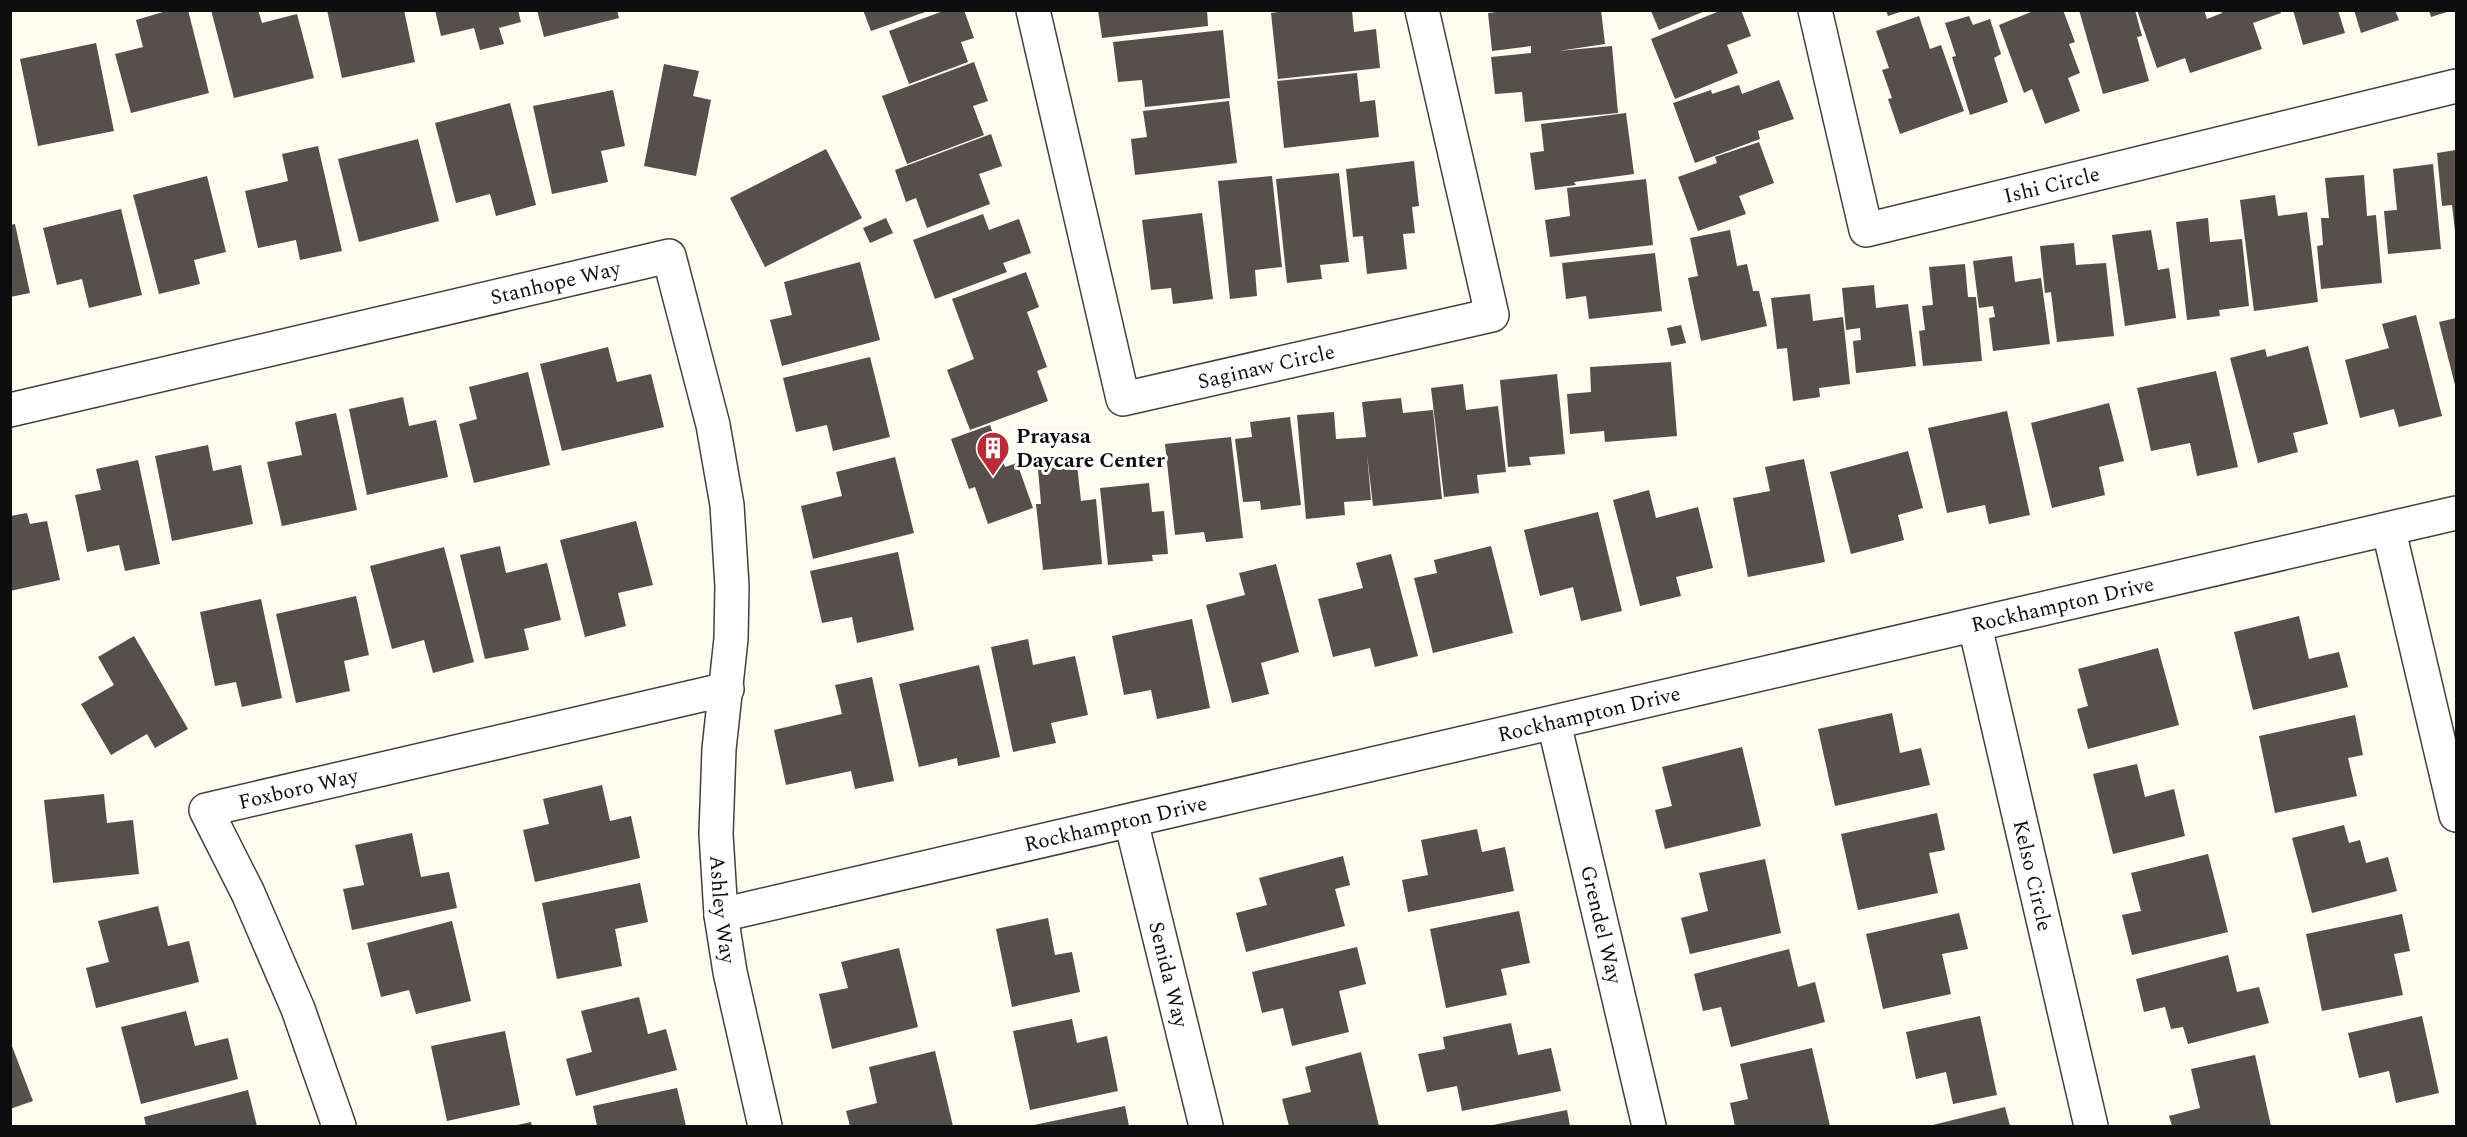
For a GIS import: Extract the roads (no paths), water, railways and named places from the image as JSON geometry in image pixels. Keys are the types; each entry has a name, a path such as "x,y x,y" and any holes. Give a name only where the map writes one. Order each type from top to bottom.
{"street":[{"name":"Saginaw Circle","path":"1034,10 1123,399 1492,315 1422,10"},
{"name":"Ishi Circle","path":"1815,10 1866,230 2457,86"},
{"name":"Stanhope Way","path":"10,410 669,256 713,424 727,505 732,586 727,689"},
{"name":"Rockhampton Drive","path":"721,915 2389,531 2457,513"},
{"path":"2389,531 2457,815"},
{"name":"Kelso Circle","path":"1975,626 2091,1126"},
{"name":"Ashley Way","path":"727,689 719,749 716,834 721,915 730,972 765,1126"},
{"name":"Foxboro Way","path":"339,1126 298,1009 248,893 206,810 727,689"},
{"name":"Grendel Way","path":"1554,723 1649,1126"},
{"name":"Senida Way","path":"1131,820 1206,1126"}],"place":[{"name":"Prayasa Daycare Center","path":"993,477"}]}
